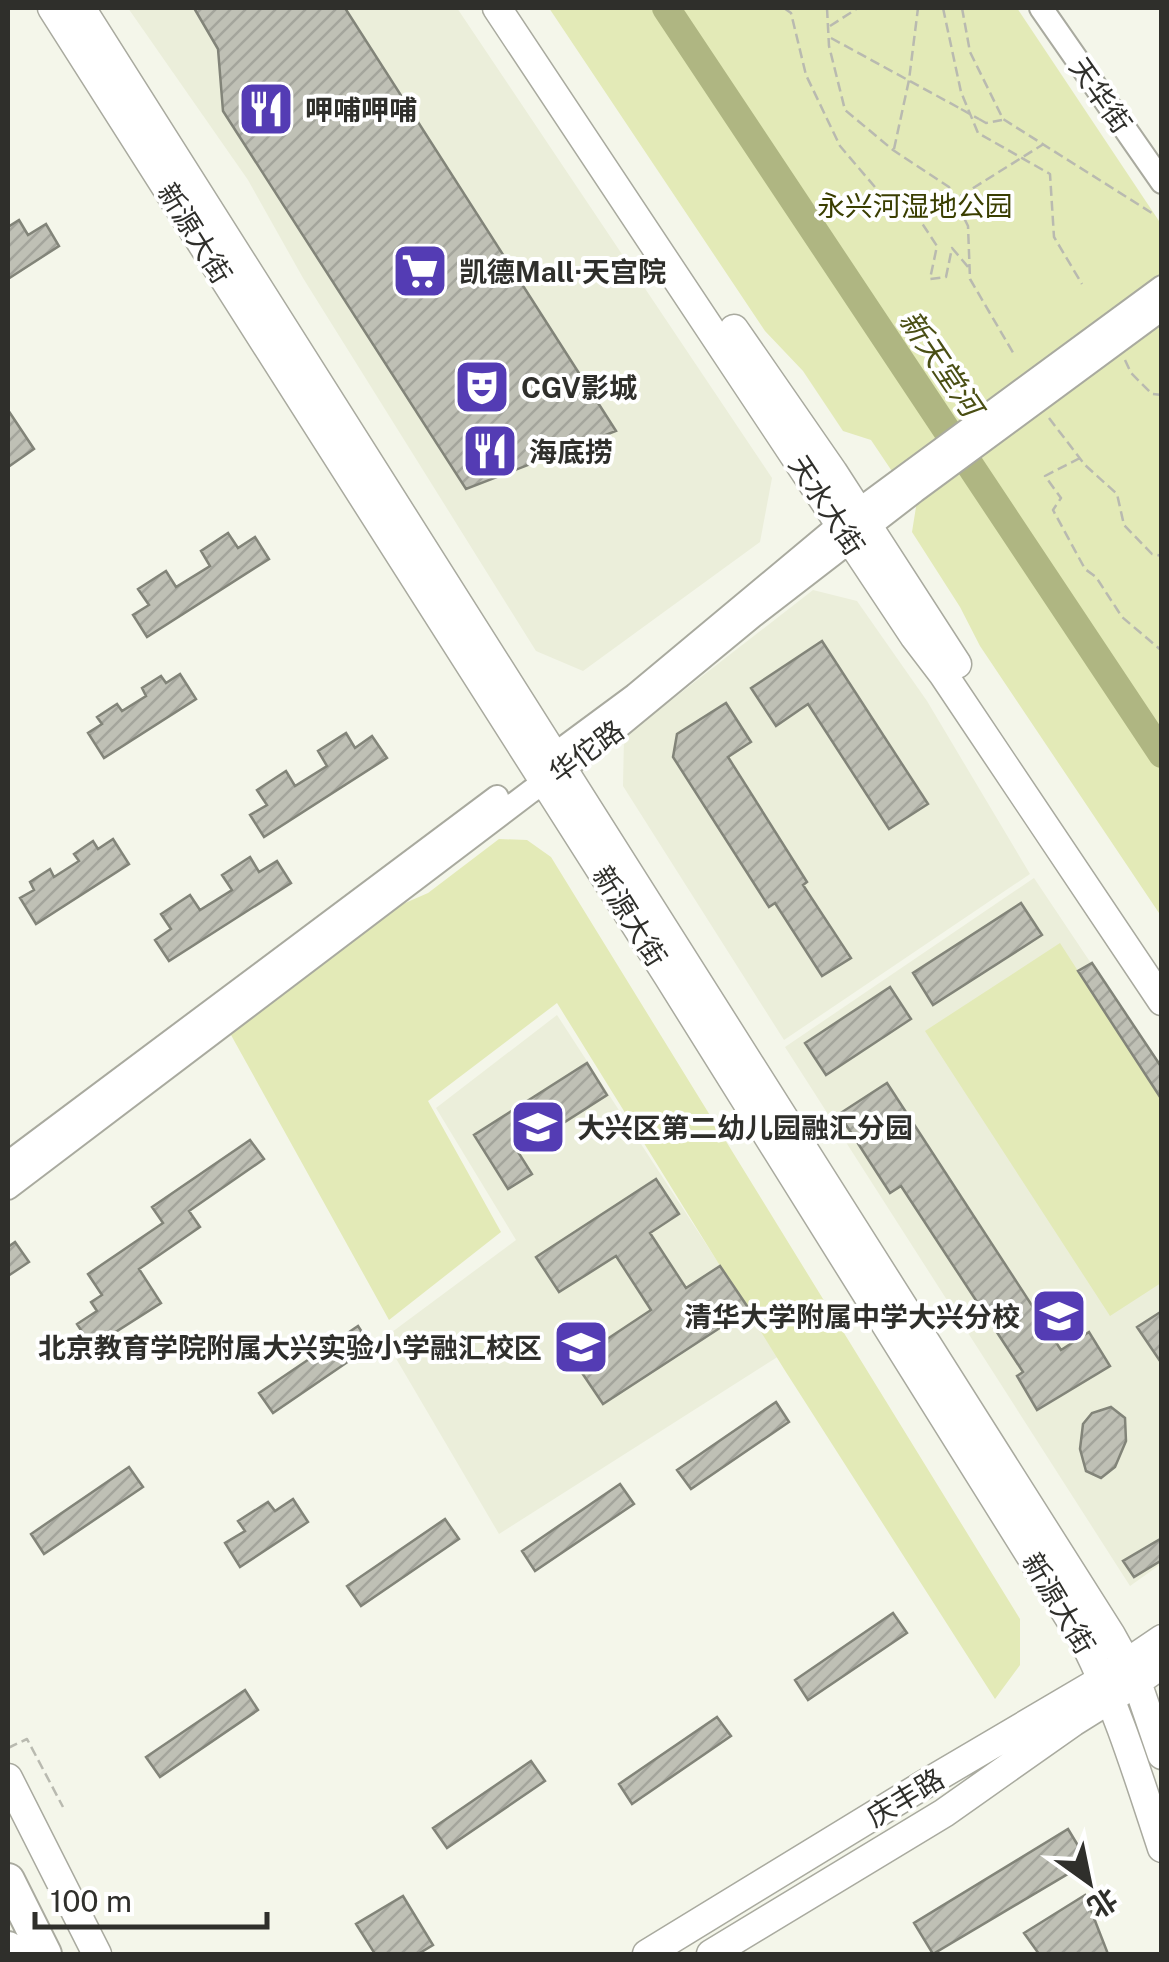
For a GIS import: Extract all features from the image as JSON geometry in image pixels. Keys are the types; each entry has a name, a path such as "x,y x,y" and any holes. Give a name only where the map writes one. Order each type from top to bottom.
{"highway":[{"path":"8,1880 45,1954"}],"main road":[{"name":"新源大街","path":"52,8 549,768 1132,1672 1162,1756"},
{"name":"天水大街","path":"496,8 722,344 932,626 1162,968"},
{"name":"天水大街","path":"519,8 1162,1001"},
{"name":"新源大街","path":"85,11 1064,1610 1106,1689 1162,1848"},
{"name":"庆丰路","path":"648,1954 926,1784 1106,1689 1132,1672 1162,1639"},
{"name":"庆丰路","path":"1132,1672 1162,1664"},
{"name":"庆丰路","path":"711,1954 944,1813 1073,1722 1106,1689"},
{"path":"8,1778 98,1954"}],"street":[{"name":"天华街","path":"1041,8 1162,182"},
{"name":"华佗路","path":"8,1164 549,768 594,747 753,616 854,526 1162,288"},
{"name":"华佗路","path":"996,420 1162,310"},
{"name":"华佗路","path":"8,1188 549,768"}],"path":[{"path":"784,8 791,13 806,74 840,146 880,193 906,199 937,246 930,279 946,277 952,248 970,269"},
{"path":"827,8 828,37 844,110 893,150 949,187 968,226 970,279 1015,356"},
{"path":"828,27 858,8"},
{"path":"893,150 909,80 918,8"},
{"path":"943,8 961,92 978,133 1050,174 1054,237 1082,284"},
{"path":"962,8 970,52 1003,119 1155,215"},
{"path":"828,37 986,123 1003,119"},
{"path":"921,221 1044,145"},
{"path":"1122,353 1131,373 1152,394 1162,395"},
{"path":"1046,414 1080,458 1118,494 1124,524 1152,554 1162,556"},
{"path":"1080,458 1044,476 1061,498 1053,510 1085,569 1096,577 1122,617 1162,651"},
{"path":"8,1748 27,1739 63,1807"}],"shaded area":[{"path":"128,8 457,8 772,478 760,542 583,671 536,651 303,278 248,180"},
{"path":"813,590 857,601 927,701 1030,874 784,1040 623,786 624,737"},
{"name":"清华大学附属中学大兴分校","path":"1034,878 1161,1068 1161,1564 1130,1586 785,1047"},
{"name":"北京教育学院附属大兴实验小学融汇校区","path":"557,1015 779,1356 499,1534 384,1338 516,1240 436,1108"}],"green space":[{"name":"永兴河湿地公园","path":"549,8 1017,8 1161,224 1161,916 980,646 912,532 916,507 871,440 843,431 803,371 765,331"},
{"path":"499,839 527,840 551,857 1020,1619 1020,1665 995,1699 557,1003 428,1101 501,1232 389,1320 226,1026 357,924 428,893"},
{"path":"1060,943 1161,1100 1161,1283 1110,1316 925,1031"}],"building":[{"name":"凯德Mall·天宫院","path":"194,8 345,8 616,431 466,489 223,111 218,49"},
{"path":"19,220 28,235 46,224 59,246 8,279 8,227"},
{"path":"8,410 34,449 8,467"},
{"path":"228,533 238,548 255,537 269,559 147,637 133,615 149,605 138,589 166,571 176,587 210,566 201,551"},
{"path":"822,641 928,804 889,829 808,704 776,726 751,688"},
{"path":"180,674 196,699 104,758 88,733 102,724 97,717 117,704 122,711 146,696 142,688 161,676 166,683"},
{"path":"726,703 751,742 728,757 851,958 822,976 775,903 769,907 673,757 677,734"},
{"path":"346,733 355,748 372,736 387,758 264,837 250,815 267,805 257,790 286,771 295,786 327,766 318,751"},
{"path":"113,839 129,864 36,924 20,898 34,890 30,882 50,869 54,877 79,861 74,854 93,841 98,849"},
{"path":"250,857 259,872 277,861 291,883 169,961 155,940 171,929 161,914 190,895 200,910 232,890 222,875"},
{"path":"1021,903 1042,935 933,1005 913,973"},
{"path":"1092,963 1162,1068 1162,1100 1078,971"},
{"path":"890,987 911,1019 826,1075 805,1043"},
{"path":"587,1063 607,1095 518,1152 532,1174 508,1189 474,1135"},
{"path":"887,1083 1061,1350 1089,1332 1110,1366 1037,1410 1017,1376 1023,1372 901,1186 890,1193 839,1114"},
{"path":"250,1140 264,1159 189,1211 200,1227 139,1269 161,1303 92,1347 77,1324 97,1311 91,1302 102,1295 88,1274 163,1223 152,1207"},
{"path":"656,1179 679,1214 650,1233 686,1288 720,1266 749,1309 603,1404 574,1361 651,1310 616,1256 559,1292 536,1257"},
{"path":"15,1242 29,1262 8,1276 8,1247"},
{"path":"1162,1311 1162,1364 1137,1327"},
{"path":"358,1326 371,1346 273,1413 259,1393"},
{"path":"776,1402 789,1422 691,1489 677,1470"},
{"path":"1111,1407 1125,1418 1126,1441 1115,1467 1101,1478 1086,1471 1080,1449 1083,1424 1092,1413"},
{"path":"129,1467 143,1487 44,1554 31,1534"},
{"path":"620,1484 634,1504 535,1571 522,1551"},
{"path":"293,1499 308,1522 240,1567 225,1543 245,1531 238,1521 268,1502 275,1511"},
{"path":"445,1519 459,1539 361,1606 347,1586"},
{"path":"1162,1538 1162,1560 1134,1577 1123,1561"},
{"path":"893,1613 907,1633 808,1700 795,1680"},
{"path":"245,1690 258,1710 160,1777 146,1757"},
{"path":"717,1717 731,1736 632,1804 619,1784"},
{"path":"531,1761 545,1781 447,1848 433,1828"},
{"path":"1068,1829 1088,1862 933,1954 914,1923"},
{"path":"1085,1895 1108,1954 1039,1954 1024,1933"},
{"path":"403,1896 433,1945 418,1954 375,1954 356,1924"}],"waterway":[{"name":"新天堂河","path":"666,8 1162,754"}],"place":[{"name":"呷哺呷哺","path":"266,109"},
{"name":"凯德Mall·天宫院","path":"420,271"},
{"name":"CGV影城","path":"482,387"},
{"name":"海底捞","path":"490,451"},
{"name":"大兴区第二幼儿园融汇分园","path":"538,1127"},
{"name":"清华大学附属中学大兴分校","path":"1059,1316"},
{"name":"北京教育学院附属大兴实验小学融汇校区","path":"581,1347"}]}
